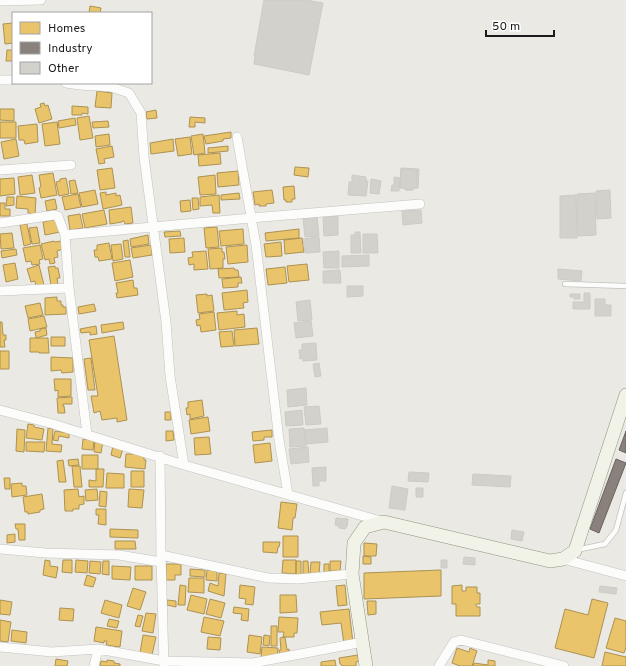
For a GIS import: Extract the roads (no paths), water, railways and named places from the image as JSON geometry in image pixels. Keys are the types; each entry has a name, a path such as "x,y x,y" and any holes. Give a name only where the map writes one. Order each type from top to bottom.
{"street":[{"path":"0,1 41,0"},
{"path":"0,80 12,80"},
{"path":"73,84 111,87 129,93 141,113 144,157 166,322 170,376 184,465"},
{"path":"237,137 256,245 279,440 288,494"},
{"path":"0,170 71,165"},
{"path":"64,235 420,204"},
{"path":"0,222 54,215 58,216 60,219 64,235 87,434"},
{"path":"0,291 69,288"},
{"path":"564,559 575,551 626,395"},
{"path":"0,410 87,434 160,456 184,465 384,522 550,561 564,559 626,576"},
{"path":"160,456 164,664"},
{"path":"366,666 352,574 354,543 365,527 384,522"},
{"path":"0,549 44,553 119,555 161,558 268,578 298,579 352,574"},
{"path":"439,666 454,642 461,640 564,666"},
{"path":"0,647 52,652 98,649 164,664 253,663 363,642"},
{"path":"94,666 98,649"}],"lane":[{"path":"565,284 626,286"},
{"path":"575,551 605,544 616,530 626,493"}]}
